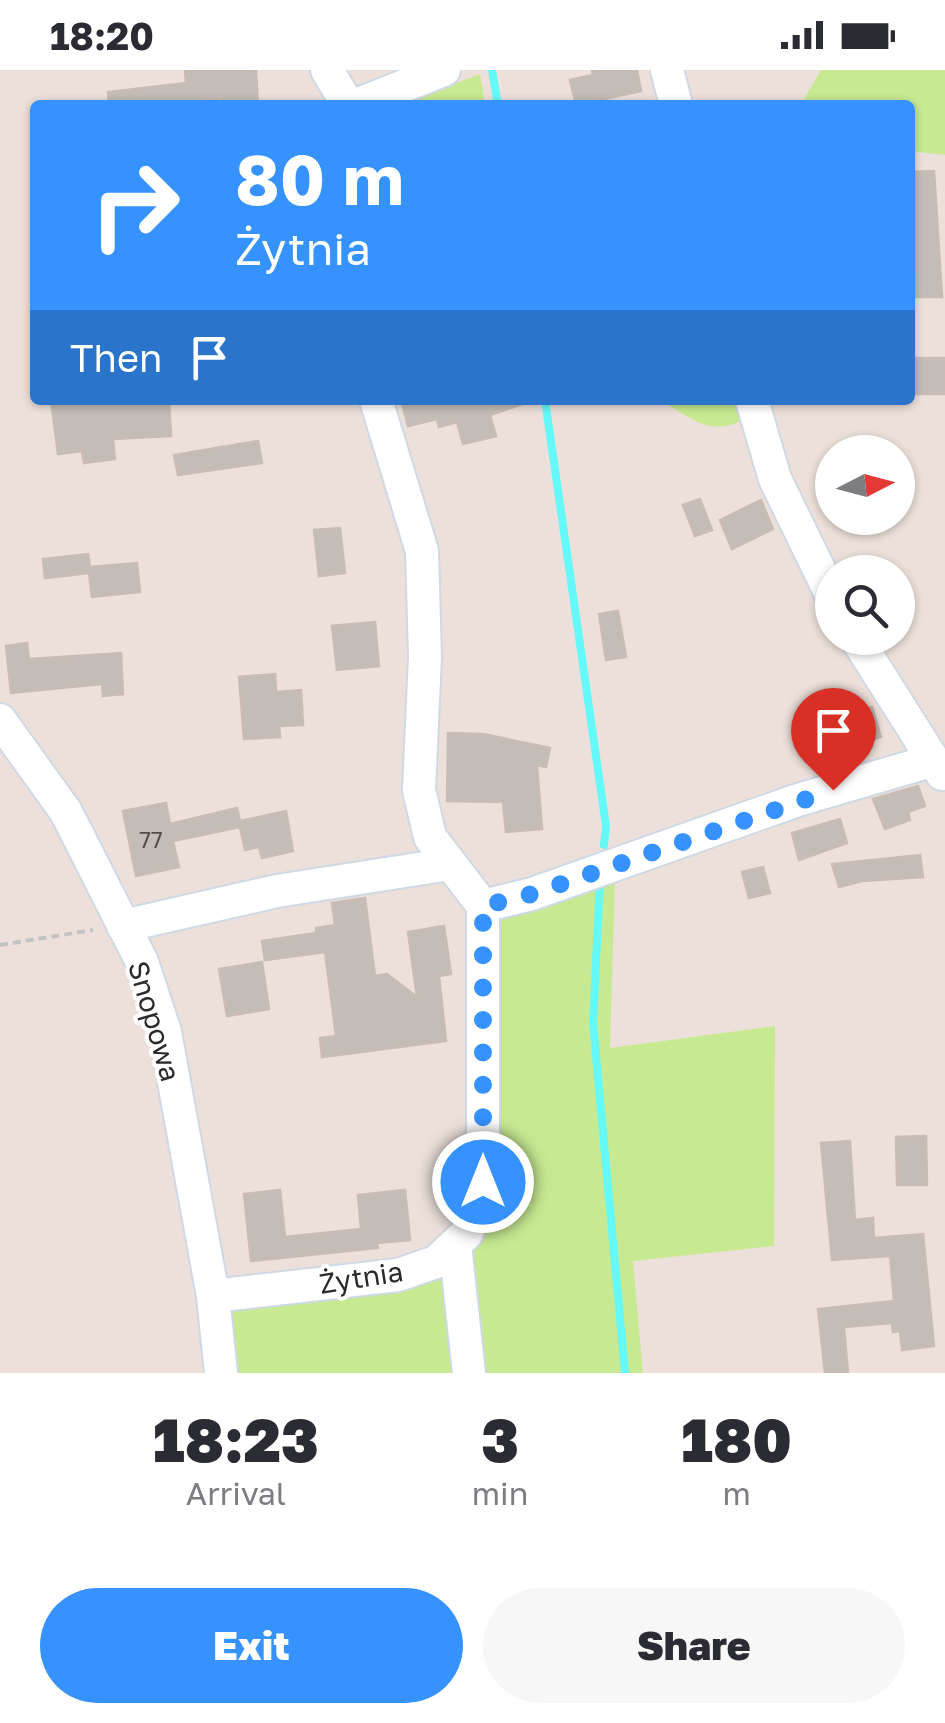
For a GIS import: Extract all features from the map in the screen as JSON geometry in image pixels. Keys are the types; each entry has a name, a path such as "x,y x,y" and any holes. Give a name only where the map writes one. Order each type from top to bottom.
{"street":[{"path":"327,70 345,100"},
{"path":"369,100 444,70"},
{"path":"667,70 675,100"},
{"path":"378,405 422,551 424,657 419,790 430,837 483,906 483,1182 467,1234 455,1245 475,1371"},
{"path":"753,405 775,479 815,561"},
{"path":"483,906 532,894 798,800 938,770 867,655"},
{"name":"Snopowa","path":"0,720 66,812 142,962 164,1032 214,1296 220,1373"},
{"path":"122,926 277,891 450,864"},
{"name":"Żytnia","path":"214,1296 398,1274 436,1262 455,1245"}],"path":[{"path":"0,945 122,926"}],"green space":[{"path":"821,70 945,70 945,155 915,152 915,100 804,100"},
{"path":"480,74 484,100 412,100"},
{"path":"668,405 739,405 739,422 727,426 707,425"},
{"path":"615,877 610,1048 775,1026 774,1246 633,1261 643,1373 213,1373 206,1305 400,1284 492,1182 500,921"}],"building":[{"path":"185,70 256,70 258,100 109,100 108,92 186,83"},
{"path":"592,70 637,70 641,91 599,100 575,100 570,80 593,75"},
{"path":"934,171 942,297 915,297 915,172"},
{"path":"915,358 945,358 945,394 915,394"},
{"path":"52,405 169,405 171,436 113,439 115,459 84,463 82,451 58,454"},
{"path":"402,405 519,405 490,415 496,436 463,444 457,422 439,427 437,419 408,426"},
{"path":"258,441 262,463 178,475 174,455"},
{"path":"700,499 712,530 695,536 683,505"},
{"path":"761,500 773,529 732,549 720,520"},
{"path":"340,528 345,573 319,576 314,530"},
{"path":"88,554 90,567 137,563 140,592 92,597 89,573 45,578 43,559"},
{"path":"618,611 626,657 606,660 599,614"},
{"path":"375,622 379,666 337,670 332,626"},
{"path":"27,643 29,659 121,653 123,694 103,696 102,684 11,693 6,646"},
{"path":"275,674 276,692 301,690 303,725 279,726 280,737 244,739 239,677"},
{"path":"872,707 881,737 852,746 840,717"},
{"path":"448,733 483,734 550,748 546,767 537,765 542,829 506,832 503,802 447,801"},
{"path":"918,786 925,806 908,812 910,820 885,829 873,799"},
{"path":"166,803 170,824 237,808 240,821 286,811 293,851 262,858 259,847 245,850 240,827 173,841 179,867 136,876 123,811"},
{"path":"840,819 847,843 799,860 792,833"},
{"path":"920,855 923,877 862,881 839,887 832,864"},
{"path":"763,867 770,893 749,898 742,872"},
{"path":"365,898 375,976 387,974 417,997 408,932 444,926 451,974 439,976 446,1041 322,1057 320,1038 336,1036 325,952 265,960 262,941 316,933 316,928 335,925 332,903"},
{"path":"262,962 269,1009 227,1016 219,969"},
{"path":"926,1136 927,1185 897,1185 896,1137"},
{"path":"850,1141 855,1220 873,1218 874,1238 923,1234 934,1346 902,1350 900,1331 893,1332 892,1323 844,1327 848,1373 825,1373 818,1309 894,1301 890,1256 832,1260 821,1143"},
{"path":"280,1190 285,1237 361,1229 358,1195 405,1190 410,1240 377,1243 378,1248 251,1261 244,1194"}],"waterway":[{"path":"492,70 497,100"},
{"path":"546,405 606,826 604,845"},
{"path":"600,879 593,1023 625,1373"}],"route":[{"path":"483,1182 483,906 532,894 621,860 833,790"}]}
